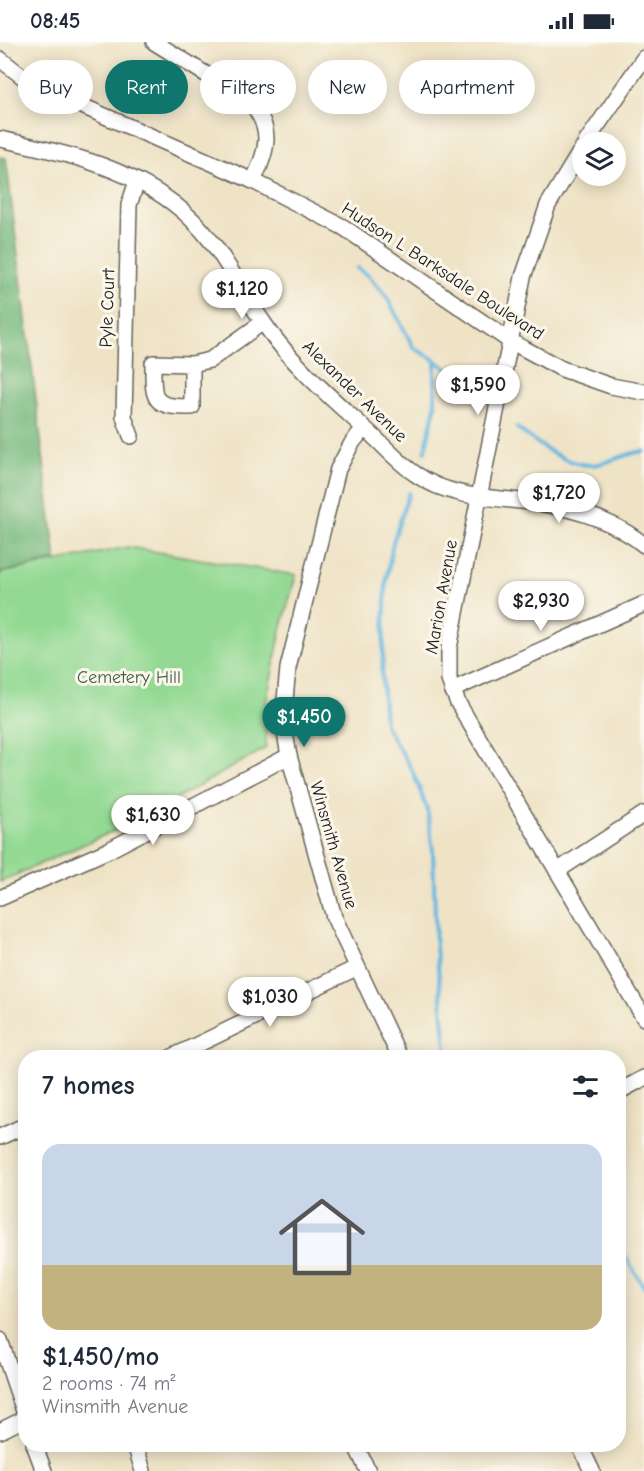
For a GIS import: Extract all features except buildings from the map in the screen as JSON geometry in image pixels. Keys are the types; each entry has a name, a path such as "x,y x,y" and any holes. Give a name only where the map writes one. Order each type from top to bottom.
{"street":[{"path":"154,42 249,101 258,111 267,136 266,155 253,181"},
{"path":"593,132 644,58"},
{"name":"Hudson L Barksdale Boulevard","path":"0,59 32,84 253,181 343,227 510,341 586,379 644,392"},
{"name":"Alexander Avenue","path":"0,139 84,158 137,181 175,205 214,243 230,265 263,322 290,357 416,475 444,489 479,497 539,503 579,512 608,523 644,545"},
{"name":"Marion Avenue","path":"572,165 555,191 539,228 523,277 448,658 452,690 644,1018"},
{"name":"Pyle Court","path":"131,436 124,422 124,406 129,205 137,181"},
{"path":"192,364 210,360 263,322"},
{"name":"Winsmith Avenue","path":"364,428 338,469 288,668 283,721 289,756 334,917 396,1050"},
{"path":"452,690 644,604"},
{"path":"0,898 109,850 289,756"},
{"path":"557,871 644,814"},
{"path":"187,1050 356,968"},
{"path":"626,1088 644,1078"},
{"path":"0,1137 18,1129"},
{"path":"0,1340 18,1394"},
{"path":"0,1431 18,1422"},
{"path":"37,1452 44,1471"},
{"path":"137,1452 143,1471"},
{"path":"359,1452 368,1471"},
{"path":"583,1452 592,1471"}],"green space":[{"path":"0,157 6,158 56,560 0,573"},
{"name":"Cemetery Hill","path":"128,547 296,575 281,630 266,703 266,748 138,820 0,882 0,573"}],"waterway":[{"path":"357,268 369,276 386,296 414,348 435,360 475,390"},
{"path":"425,451 435,407 435,360"},
{"path":"516,427 555,454 577,463 599,464 644,451"},
{"path":"409,493 393,542 386,583 382,676 385,725 412,770 427,808 433,850 436,947 446,1050"},
{"path":"626,1257 644,1287"}]}
